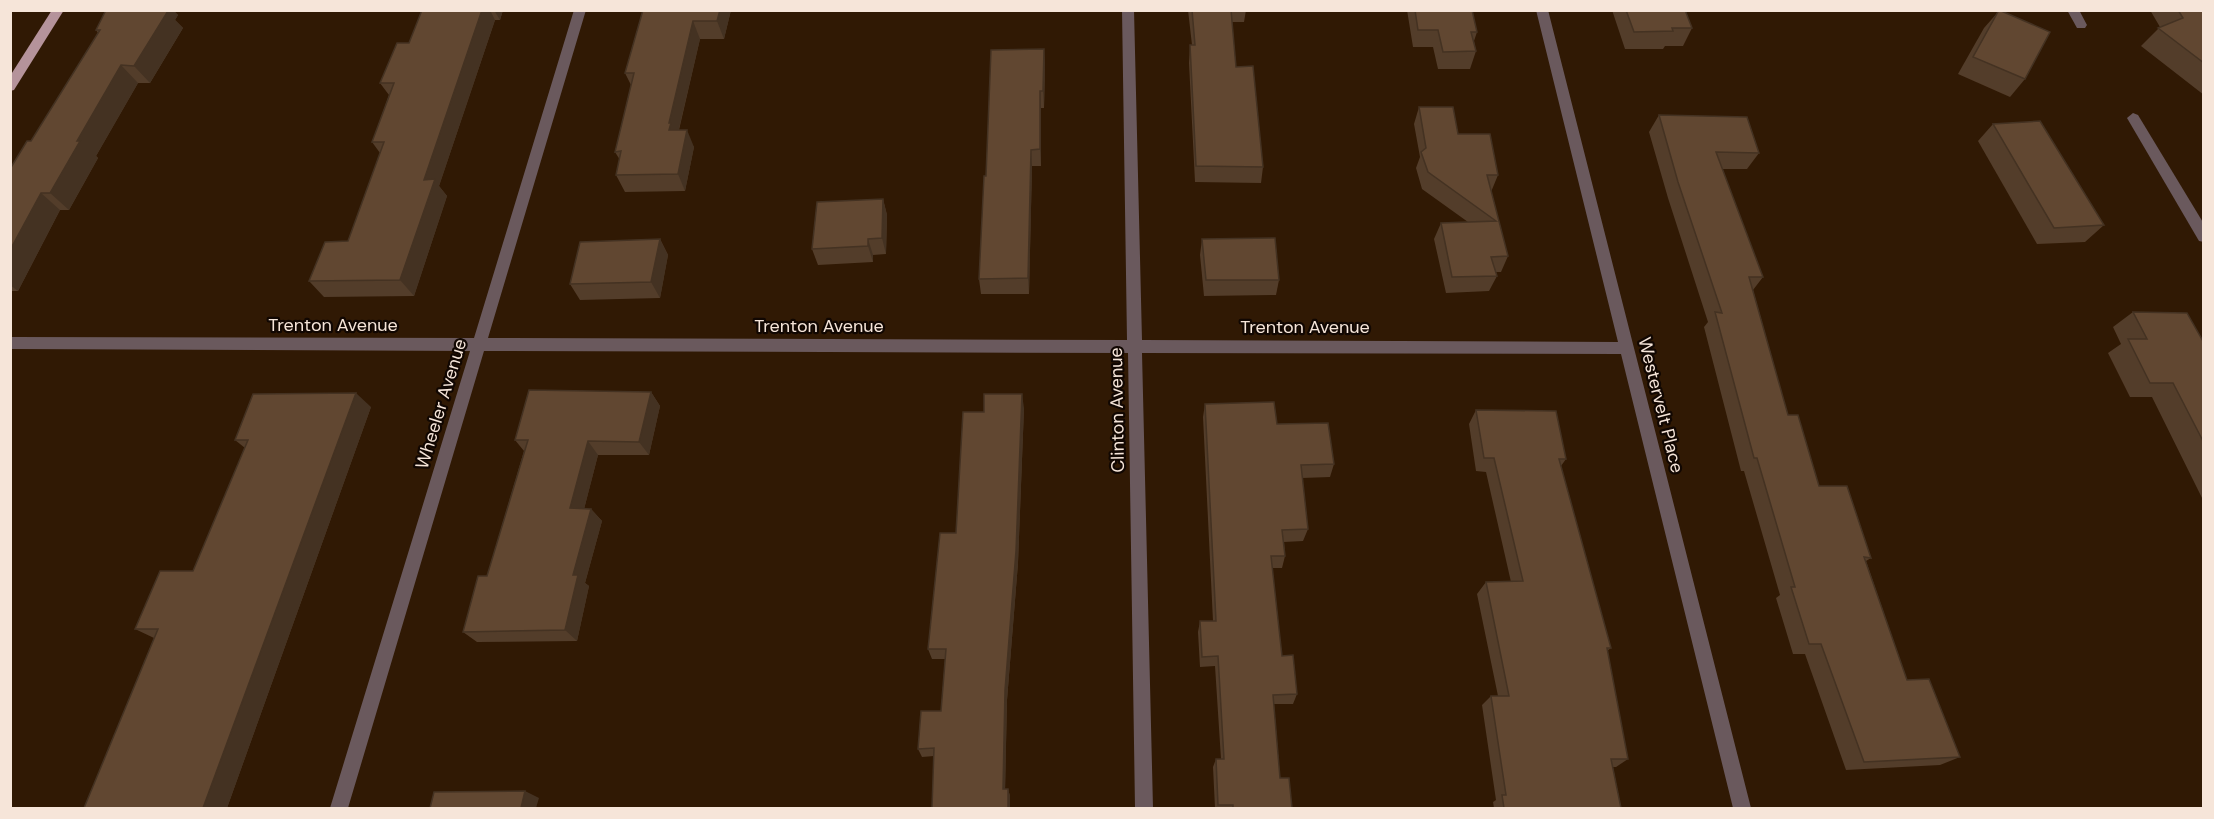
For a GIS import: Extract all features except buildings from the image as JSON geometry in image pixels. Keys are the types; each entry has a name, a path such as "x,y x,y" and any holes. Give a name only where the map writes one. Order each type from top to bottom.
{"main road":[{"path":"10,87 58,10"}],"street":[{"name":"Wheeler Avenue","path":"339,808 580,10"},
{"name":"Clinton Avenue","path":"1128,10 1144,808"},
{"name":"Westervelt Place","path":"1542,10 1742,808"},
{"path":"2073,10 2081,26"},
{"path":"2133,118 2204,237"},
{"name":"Trenton Avenue","path":"10,343 1627,348"}]}
